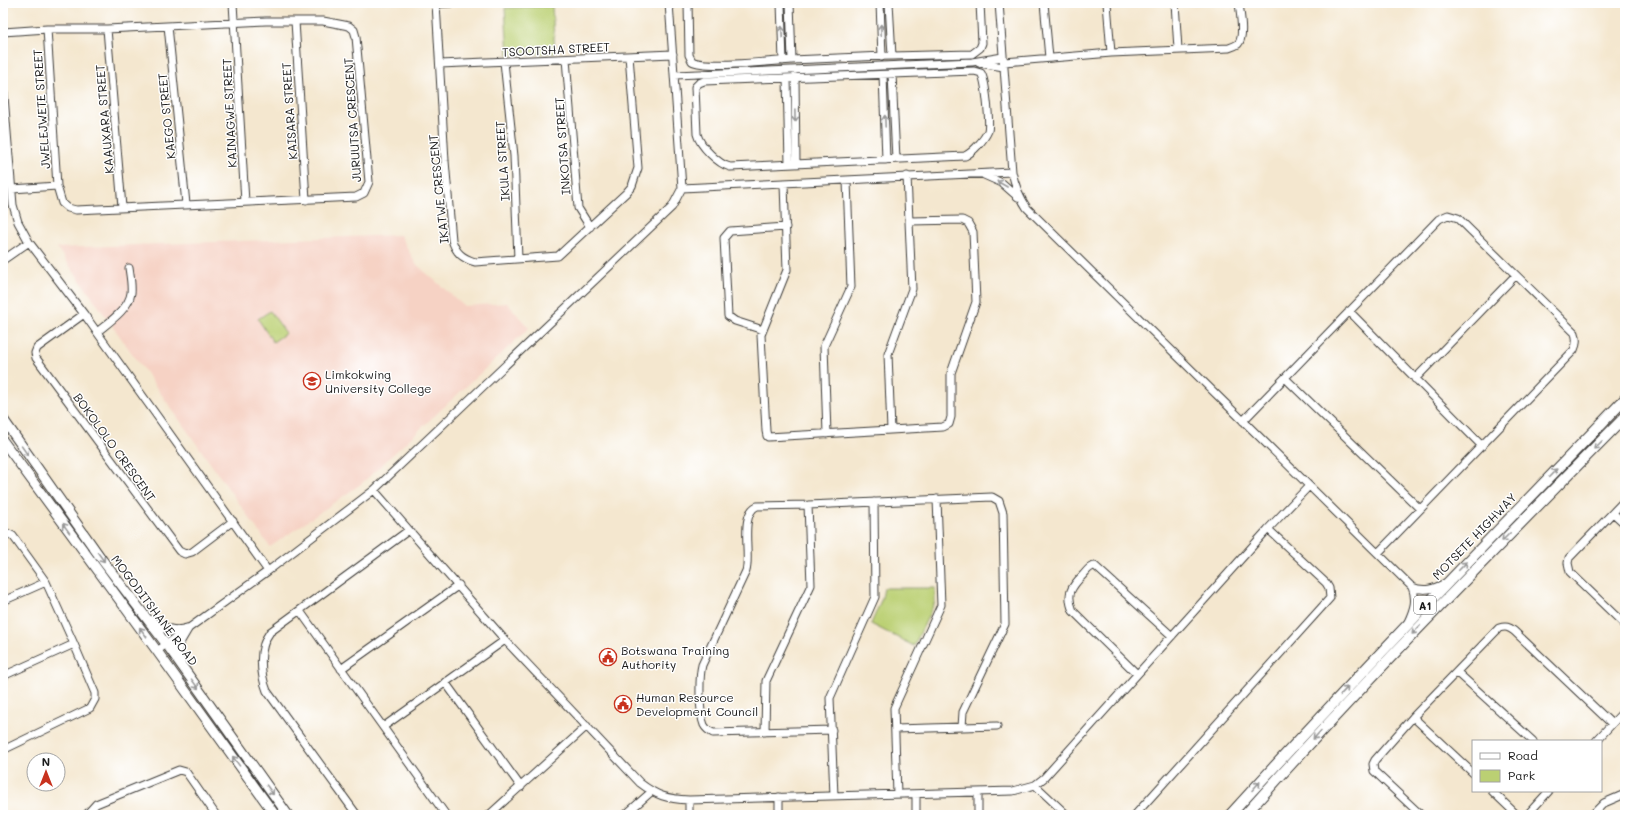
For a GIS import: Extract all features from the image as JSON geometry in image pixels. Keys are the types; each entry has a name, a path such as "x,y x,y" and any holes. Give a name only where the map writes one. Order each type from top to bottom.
{"highway":[{"name":"MOTSETE HIGHWAY","path":"1230,815 1407,624 1625,399"},
{"name":"MOTSETE HIGHWAY","path":"1245,815 1318,733 1437,607 1625,417"}],"main road":[{"name":"MOGODITSHANE ROAD","path":"3,419 103,561 167,645 288,815"},
{"name":"MOGODITSHANE ROAD","path":"3,441 275,815"},
{"path":"146,618 170,631 180,632 187,629"},
{"path":"180,664 178,646 187,629"}],"street":[{"name":"KAINAGWE STREET","path":"233,3 245,202"},
{"path":"436,4 452,3"},
{"path":"157,651 374,490 672,207 682,188 669,3"},
{"path":"688,3 689,55 692,61 700,64 738,64 792,60 972,54 980,48 982,35 980,3"},
{"path":"781,3 782,61"},
{"path":"790,3 792,60"},
{"path":"880,3 882,57"},
{"path":"889,3 892,56"},
{"path":"999,3 1012,172 1014,183 1020,198"},
{"path":"1044,3 1049,58"},
{"path":"1107,3 1111,53"},
{"path":"1175,3 1178,49"},
{"path":"675,75 787,78 938,64 1004,62 1178,49 1229,48 1236,45 1242,32 1239,3"},
{"name":"IKATWE CRESCENT","path":"436,4 445,161 452,240 455,249 460,255 475,262 558,256 626,193 633,182 638,168 629,56"},
{"name":"JURUUTSA CRESCENT","path":"3,32 46,29 107,29 235,22 295,21 324,21 349,26 354,30 356,36 369,182 364,193 356,197 122,207 83,211 68,208 62,203 57,186"},
{"name":"KAISARA STREET","path":"295,21 306,200"},
{"name":"KAEGO STREET","path":"168,26 186,204"},
{"name":"JWELEJWETE STREET","path":"46,29 57,186"},
{"name":"KAAUXARA STREET","path":"107,29 122,207"},
{"name":"TSOOTSHA STREET","path":"440,64 673,54"},
{"path":"937,55 938,72"},
{"name":"INKOTSA STREET","path":"566,59 578,208 590,227"},
{"path":"838,59 839,72"},
{"name":"IKULA STREET","path":"504,62 514,156 518,259"},
{"path":"738,64 738,76"},
{"path":"974,71 981,73 985,81 989,126 987,133 971,152 965,156 727,166 701,144 698,138 696,129 695,91 697,84 704,81 738,76 839,72 883,75 974,71"},
{"path":"892,74 896,159"},
{"path":"883,75 886,160"},
{"path":"792,164 795,77"},
{"path":"787,78 792,164"},
{"path":"3,84 14,214 29,242 84,314 268,570"},
{"path":"682,188 1012,172"},
{"path":"981,174 1002,183 1020,198 1032,213 1412,587 1416,599 1413,611 1407,624"},
{"path":"891,430 888,354 912,289 907,176"},
{"path":"827,434 824,346 851,287 847,181"},
{"path":"784,184 786,275 763,330 761,340 767,436 771,437 943,427 949,424 951,417 951,373 976,302 973,232 968,223 955,219 910,220"},
{"path":"12,189 57,186"},
{"path":"1243,421 1439,219 1448,215 1458,218 1515,276 1575,333 1577,341 1574,350 1378,553"},
{"path":"763,330 734,321 728,316 724,238 730,231 786,227"},
{"path":"3,260 29,242"},
{"path":"97,332 114,318 127,303 131,293 129,268"},
{"path":"1415,379 1515,276"},
{"path":"1349,311 1482,446"},
{"name":"BOKOLOLO CRESCENT","path":"84,314 37,348 35,353 36,358 179,551 185,554 192,552 233,521"},
{"path":"1285,378 1420,509"},
{"path":"374,490 459,585 505,640 640,782 651,792 663,797 674,800 689,800 1014,791 1035,785 1044,778 1268,529 1309,486"},
{"path":"832,730 713,733 707,729 702,718 700,672 747,567 748,520 751,511 757,506 992,497 1000,501 1003,513 1005,624 963,712 962,727"},
{"path":"897,794 895,704 942,605 937,499"},
{"path":"1625,500 1569,558 1568,568 1573,575 1625,625"},
{"path":"834,796 830,698 875,594 874,502"},
{"path":"765,732 766,681 811,585 808,505"},
{"path":"1613,513 1625,524"},
{"path":"1135,815 1330,598 1329,588 1326,583 1268,529"},
{"path":"357,815 267,691 262,674 263,644 270,632 409,530"},
{"path":"3,531 13,536 46,582 94,690 95,699 90,708 3,750"},
{"path":"1137,674 1073,611 1070,604 1070,596 1073,585 1091,567 1097,567 1172,636"},
{"path":"1412,587 1426,590 1437,587 1448,581"},
{"path":"3,601 46,582"},
{"path":"341,669 459,585"},
{"path":"300,611 446,815"},
{"path":"1421,815 1377,774 1373,768 1375,760 1413,717 1499,628 1510,628 1612,724"},
{"path":"383,727 505,640"},
{"path":"3,676 74,644"},
{"path":"1457,672 1532,740"},
{"path":"445,682 521,787"},
{"path":"1597,740 1625,710"},
{"path":"1413,717 1472,773"},
{"path":"489,815 587,726"},
{"path":"895,729 997,726"},
{"path":"86,815 96,804 179,770 186,772 216,815"},
{"path":"1035,785 1065,814"},
{"path":"625,815 651,792"},
{"path":"978,792 978,815"},
{"path":"1493,792 1517,815"},
{"path":"1527,815 1549,792"},
{"path":"916,794 916,815"},
{"path":"1592,815 1604,803 1625,794"},
{"path":"779,797 780,815"},
{"path":"688,815 689,800"}],"shaded area":[{"name":"Limkokwing University College","path":"400,235 416,264 464,306 507,303 529,328 361,484 270,547 57,248"}],"green space":[{"path":"552,6 555,53 508,55 505,8"},
{"path":"270,311 286,333 273,342 258,319"},
{"path":"884,588 935,588 935,602 914,646 871,624 882,598"}],"place":[{"name":"Limkokwing University College","path":"312,381"},
{"name":"Botswana Training Authority","path":"608,657"},
{"name":"Human Resource Development Council","path":"623,704"}]}
